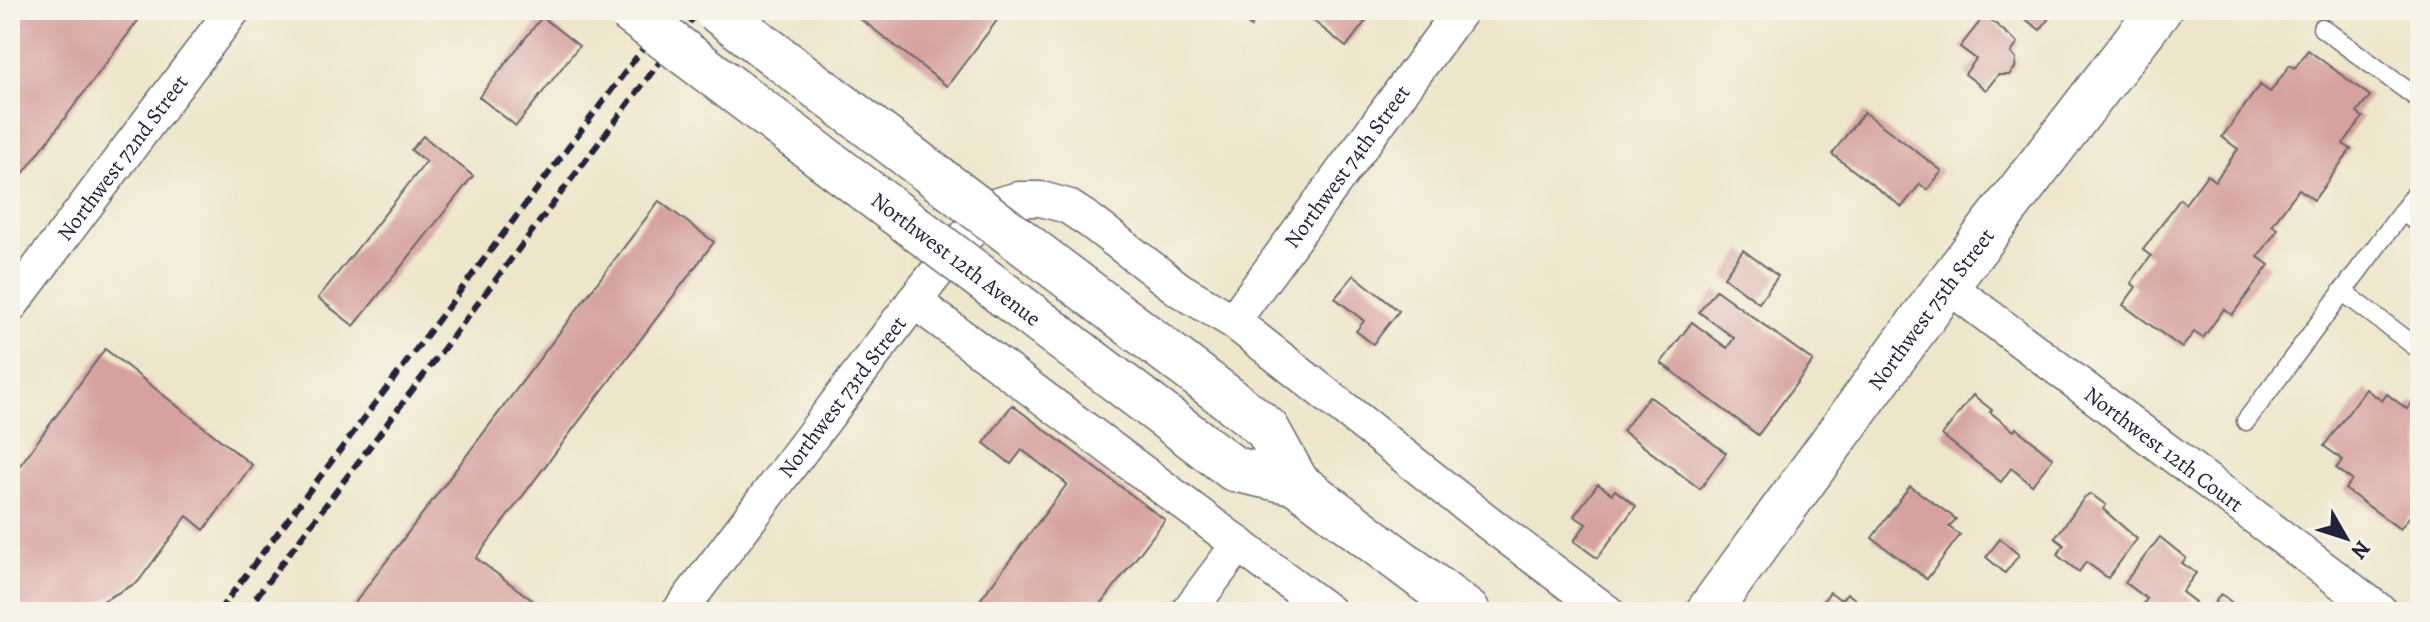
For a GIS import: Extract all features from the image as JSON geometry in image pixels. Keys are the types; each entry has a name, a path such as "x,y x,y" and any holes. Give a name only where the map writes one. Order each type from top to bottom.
{"main road":[{"name":"Northwest 12th Avenue","path":"628,10 1234,469 1297,483"},
{"name":"Northwest 12th Avenue","path":"716,10 1267,429 1297,483 1468,612"},
{"name":"Northwest 75th Street","path":"1708,612 1947,285 2159,10"}],"street":[{"name":"Northwest 72nd Street","path":"10,306 233,10"},
{"name":"Northwest 74th Street","path":"1233,321 1461,10"},
{"name":"Northwest 73rd Street","path":"679,612 914,301 978,221 997,205 1019,199 1041,199 1067,206 1180,290 1233,321"},
{"name":"Northwest 12th Court","path":"1947,285 2381,612"},
{"path":"914,301 1329,612"},
{"path":"1233,321 1607,612"},
{"path":"1188,612 1239,544"}],"lane":[{"path":"2322,28 2420,100"},
{"path":"2246,421 2420,188"},
{"path":"2402,211 2420,225"},
{"path":"2342,291 2420,350"}],"building":[{"path":"10,10 146,10 10,191"},
{"path":"849,10 1005,10 947,86"},
{"path":"1231,10 1263,10 1251,27"},
{"path":"1300,10 1374,10 1346,47"},
{"path":"2013,10 2055,10 2040,30"},
{"path":"1985,15 2018,43 2011,53 2016,59 2015,68 2009,75 1998,75 1986,90 1965,74 1976,59 1960,47"},
{"path":"542,17 579,46 516,126 479,97"},
{"path":"2308,50 2370,96 2357,113 2363,117 2343,144 2351,149 2314,200 2299,189 2272,225 2278,229 2258,257 2269,265 2232,315 2224,309 2203,338 2194,332 2182,348 2123,305 2136,287 2131,283 2151,256 2143,250 2180,199 2185,204 2207,175 2215,181 2238,149 2222,137 2260,85 2270,92 2290,65 2295,68"},
{"path":"1864,112 1942,171 1927,190 1920,184 1902,207 1832,154"},
{"path":"423,136 473,176 354,326 318,298 426,162 411,150"},
{"path":"659,201 714,242 476,558 548,612 348,612"},
{"path":"1743,250 1778,276 1759,303 1724,277"},
{"path":"1354,275 1399,311 1373,344 1356,331 1364,321 1335,298"},
{"path":"1716,290 1813,361 1758,435 1661,363 1692,322 1727,348 1734,338 1699,312"},
{"path":"105,349 252,465 204,530 187,516 138,582 83,612 10,612 10,479"},
{"path":"2366,389 2382,401 2387,394 2407,409 2412,402 2420,407 2420,523 2410,516 2400,529 2345,489 2352,480 2336,468 2343,460 2324,446"},
{"path":"1973,395 2014,431 2016,428 2053,458 2032,485 2011,468 2001,482 1942,435"},
{"path":"1649,396 1726,453 1700,489 1623,431"},
{"path":"1012,405 1165,520 1095,612 971,612 1067,484 1022,450 1011,464 984,443"},
{"path":"1598,484 1612,494 1615,490 1636,506 1597,558 1574,541 1586,524 1574,516"},
{"path":"1910,486 1956,519 1949,527 1960,535 1927,579 1872,538"},
{"path":"2091,494 2106,505 2103,509 2137,539 2108,578 2086,562 2079,572 2057,555 2064,545 2055,538 2084,498"},
{"path":"2160,537 2186,558 2182,563 2196,573 2182,592 2195,602 2188,612 2137,612 2147,599 2125,582"},
{"path":"2000,539 2019,555 2005,573 1986,557"},
{"path":"1830,592 1841,600 1847,593 1872,612 1815,612"},
{"path":"2221,594 2244,612 2208,612"}],"railway":[{"path":"218,612 672,10"},
{"path":"245,612 699,10"}]}
